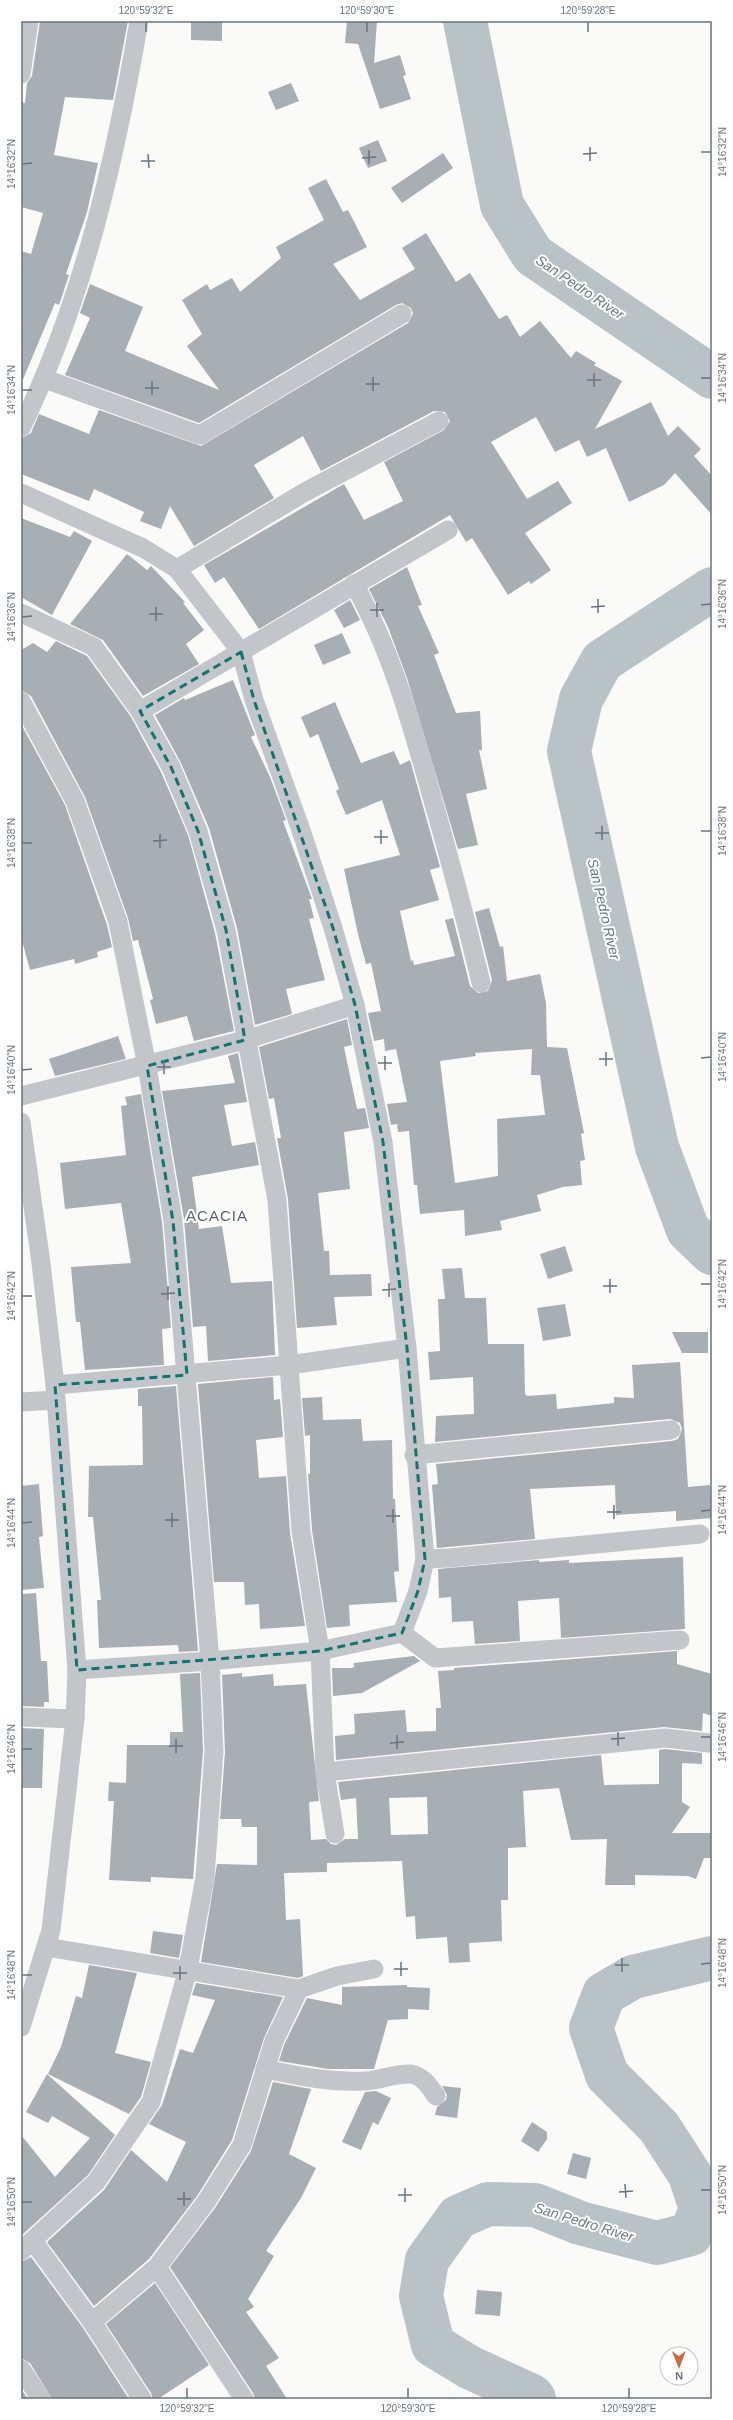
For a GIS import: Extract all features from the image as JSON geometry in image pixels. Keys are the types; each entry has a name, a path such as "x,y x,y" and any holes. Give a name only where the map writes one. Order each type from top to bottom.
{"street":[{"path":"21,74 29,21"},
{"path":"21,428 45,379 93,239 128,88 139,21"},
{"path":"45,379 200,435 402,314"},
{"path":"177,569 305,492 439,421"},
{"path":"21,493 143,548 177,569 241,652 254,700 330,920 355,1005 383,1142 407,1348 414,1455 425,1559 418,1592 402,1633"},
{"path":"140,711 448,530"},
{"path":"354,584 373,617 411,722 461,899 481,983"},
{"path":"21,612 94,647 140,711 171,766 198,831 226,930 245,1040 277,1200 301,1531 320,1651 325,1772 335,1834"},
{"path":"21,701 75,801 118,922 147,1066 173,1221 210,1661 214,1751 205,1877 188,1969 151,2102 96,2182 27,2246 92,2322 142,2399"},
{"path":"21,1096 147,1066 245,1040 355,1005"},
{"path":"21,1122 41,1262 55,1393 77,1670 75,1719 51,1930 21,2027"},
{"path":"21,1402 55,1393 187,1374 289,1365 407,1348"},
{"path":"414,1455 671,1430"},
{"path":"425,1559 700,1534"},
{"path":"77,1670 210,1661 320,1651 402,1633 435,1658 680,1640"},
{"path":"21,1717 75,1719"},
{"path":"325,1772 666,1738 709,1742"},
{"path":"46,1947 188,1969 299,1989 337,1976 374,1969"},
{"path":"92,2322 157,2267 206,2202 242,2144 274,2041 299,1989"},
{"path":"265,2069 330,2082 382,2080 399,2075 412,2074 424,2080 436,2096"},
{"path":"157,2267 244,2399"},
{"path":"21,2369 41,2399"}],"highlighted area":[{"path":"241,652 254,700 333,928 355,1005 383,1142 407,1348 425,1559 418,1591 402,1633 320,1651 77,1670 55,1385 187,1375 173,1221 147,1066 245,1040 226,930 198,831 171,767 140,711"}],"building":[{"path":"40,21 128,21 113,100 65,97 54,155 98,163 87,212 66,274 69,275 59,305 55,303 21,384 21,251 31,254 43,213 21,207 21,102 25,103 27,83 32,76"},
{"path":"191,21 222,21 222,41 191,40"},
{"path":"347,21 377,21 374,63 400,55 406,75 403,76 411,99 380,109 358,44 345,43"},
{"path":"291,83 299,101 276,110 268,92"},
{"path":"378,140 387,161 368,168 359,148"},
{"path":"443,153 453,168 402,203 391,188"},
{"path":"326,179 343,212 348,210 367,247 333,264 360,300 415,269 402,248 426,233 456,282 470,273 499,319 507,315 520,337 540,321 571,358 576,351 596,363 594,365 622,381 595,429 651,402 668,436 678,426 701,449 694,456 712,476 712,515 675,473 664,485 629,502 606,448 587,457 579,440 555,452 536,417 491,442 527,499 558,481 572,503 525,533 551,570 531,584 529,581 508,595 472,538 466,542 450,515 259,629 224,577 215,583 204,565 344,484 364,520 403,501 384,462 444,430 450,421 445,412 434,411 321,471 303,436 254,465 274,498 194,546 170,506 161,529 140,521 144,512 94,489 89,501 21,474 21,439 31,433 39,414 89,434 99,410 201,446 408,323 413,314 411,308 402,303 396,305 199,423 65,375 90,318 80,313 90,284 143,307 125,351 219,390 187,346 202,334 182,300 207,284 210,290 232,278 240,292 281,258 276,247 324,220 308,188"},
{"path":"21,518 70,537 74,531 92,541 52,615 21,597"},
{"path":"127,554 147,570 151,566 185,602 183,603 204,630 186,644 199,664 143,696 103,640 70,624"},
{"path":"407,567 422,605 418,606 439,653 434,655 456,713 480,711 482,750 479,750 487,789 466,794 478,845 458,849 407,678 388,627 369,589"},
{"path":"350,600 360,620 344,628 334,610"},
{"path":"342,633 351,653 323,665 314,645"},
{"path":"56,641 87,656 131,717 161,772 188,835 215,933 234,1031 194,1041 187,1016 156,1024 150,1000 153,999 138,940 133,941 128,918 85,797 31,696 21,690 21,650 33,643 47,652"},
{"path":"233,680 255,735 251,737 270,777 286,820 283,821 312,899 309,899 314,918 309,919 325,980 286,989 292,1014 255,1025 237,928 209,828 181,763 155,715 184,698 185,700"},
{"path":"335,702 361,763 394,751 400,765 410,760 440,867 430,870 439,900 400,911 411,961 413,960 414,965 455,956 445,920 453,918 470,986 478,993 488,991 492,980 475,912 489,908 500,947 503,946 507,981 540,974 546,1003 547,1047 567,1048 584,1133 581,1134 585,1160 580,1161 582,1185 563,1187 537,1195 541,1211 500,1221 502,1230 465,1236 464,1210 420,1214 417,1185 414,1185 409,1131 398,1132 397,1124 391,1125 387,1104 407,1102 396,1049 385,1051 384,1039 374,1041 368,1013 381,1011 371,963 366,964 358,934 344,869 400,855 382,800 346,815 336,791 339,789 318,734 310,738 301,717","holes":["532,1049 531,1075 540,1075 545,1115 497,1119 498,1176 455,1183 440,1061 476,1056 475,1053"]},
{"path":"21,724 65,805 107,925 112,947 97,952 98,957 75,964 74,959 30,970 21,937"},
{"path":"347,1019 352,1045 344,1047 357,1109 365,1108 369,1128 344,1132 350,1189 318,1193 324,1251 329,1251 330,1275 371,1274 372,1296 334,1297 337,1325 297,1328 288,1199 277,1138 281,1138 274,1098 269,1099 259,1047"},
{"path":"118,1036 126,1059 55,1076 49,1059"},
{"path":"238,1053 247,1102 224,1105 232,1146 255,1142 259,1165 192,1177 199,1229 222,1226 231,1283 272,1281 275,1355 208,1361 206,1326 193,1327 184,1219 162,1091 235,1083 228,1056"},
{"path":"141,1094 162,1222 171,1328 162,1329 164,1365 85,1370 80,1322 76,1322 71,1267 131,1263 121,1203 65,1209 60,1163 126,1155 121,1106 127,1105 125,1097"},
{"path":"565,1246 573,1271 548,1279 540,1254"},
{"path":"462,1268 465,1298 486,1298 488,1344 524,1344 525,1394 527,1396 556,1394 557,1409 614,1403 614,1397 634,1398 632,1365 680,1362 688,1487 710,1485 712,1518 676,1521 676,1511 616,1515 615,1485 530,1489 535,1539 437,1548 432,1485 438,1484 436,1464 672,1441 678,1439 682,1429 680,1423 670,1419 435,1442 436,1416 474,1414 473,1377 430,1380 428,1352 440,1351 438,1299 445,1299 442,1269"},
{"path":"565,1304 571,1336 543,1341 537,1308"},
{"path":"672,1332 708,1332 708,1353 682,1353"},
{"path":"273,1377 274,1400 280,1399 283,1437 256,1440 259,1478 286,1476 290,1533 305,1626 260,1629 259,1604 245,1605 244,1582 214,1582 198,1384"},
{"path":"176,1386 198,1651 179,1652 178,1645 99,1648 97,1600 101,1600 93,1517 88,1517 89,1466 143,1465 142,1406 138,1406 138,1389"},
{"path":"322,1397 323,1420 361,1419 363,1441 392,1440 393,1499 395,1499 399,1571 394,1572 397,1602 349,1605 350,1626 327,1628 312,1530 308,1474 310,1474 310,1435 305,1436 302,1398"},
{"path":"39,1484 43,1536 39,1537 44,1588 21,1590 21,1486"},
{"path":"683,1557 685,1629 561,1638 559,1598 518,1601 520,1641 475,1644 473,1621 452,1622 451,1597 439,1598 438,1569 539,1560 539,1562 569,1560 569,1563"},
{"path":"36,1593 41,1661 47,1661 49,1702 44,1702 44,1707 21,1706 21,1594"},
{"path":"677,1651 677,1664 712,1674 712,1716 703,1713 702,1731 664,1727 336,1760 335,1736 355,1734 354,1714 405,1710 407,1732 436,1731 436,1708 441,1708 438,1671 454,1670 454,1668"},
{"path":"414,1656 420,1661 362,1693 333,1696 332,1668 352,1668 354,1667 354,1663"},
{"path":"200,1673 203,1751 193,1879 151,1877 151,1882 109,1880 114,1801 108,1801 109,1782 126,1783 127,1745 170,1745 170,1732 183,1732 180,1674"},
{"path":"242,1673 242,1677 273,1674 274,1686 306,1684 319,1801 309,1802 311,1840 326,1839 331,1844 336,1845 345,1839 358,1839 356,1798 341,1800 338,1782 601,1755 604,1785 659,1784 659,1750 665,1749 702,1753 702,1764 682,1763 682,1802 690,1807 672,1833 712,1833 712,1858 704,1858 696,1879 688,1876 635,1875 635,1885 605,1885 607,1839 571,1840 559,1788 523,1791 526,1847 508,1848 508,1900 501,1900 502,1941 469,1943 470,1962 449,1963 447,1937 416,1939 415,1916 406,1917 402,1861 327,1863 327,1872 284,1873 286,1920 300,1919 303,1976 298,1978 201,1962 217,1864 257,1865 257,1827 242,1827 241,1819 220,1819 225,1752 222,1675","holes":["427,1797 428,1834 391,1835 389,1798"]},
{"path":"21,1728 44,1729 42,1788 21,1788"},
{"path":"153,1931 183,1935 179,1958 150,1953"},
{"path":"89,1965 137,1973 115,2053 151,2062 141,2097 129,2114 48,2074 61,2047 76,1996 82,1998"},
{"path":"196,1983 283,1997 264,2038 232,2140 197,2196 149,2259 94,2306 47,2242 104,2190 131,2150 167,2182 186,2142 149,2124 162,2105 180,2049 193,2053 215,2000 192,1995"},
{"path":"407,1985 407,1987 430,1988 429,2010 408,2009 408,2019 388,2020 374,2069 328,2069 279,2061 284,2045 307,1998 342,2005 342,1987"},
{"path":"47,2074 115,2135 88,2175 21,2236 21,2135 55,2177 90,2138 52,2116 48,2123 26,2112"},
{"path":"273,2082 311,2089 289,2154 316,2168 301,2198 266,2251 274,2256 248,2299 254,2307 246,2312 279,2358 266,2366 287,2399 255,2399 253,2393 170,2267 215,2208 251,2151"},
{"path":"442,2086 461,2088 457,2118 435,2115 437,2107 446,2100 447,2095"},
{"path":"376,2091 391,2098 378,2125 373,2122 361,2150 342,2142 365,2092"},
{"path":"532,2122 547,2132 547,2139 538,2152 521,2141"},
{"path":"573,2153 591,2158 586,2179 567,2174"},
{"path":"31,2257 83,2328 129,2399 52,2399 30,2363 21,2358 21,2262"},
{"path":"155,2283 209,2365 158,2399 153,2399 151,2393 106,2324"},
{"path":"477,2290 502,2292 500,2316 475,2314"},
{"path":"21,2389 28,2399 21,2399"}],"waterway":[{"name":"San Pedro River","path":"465,21 502,205 533,255 712,377"},
{"name":"San Pedro River","path":"709,374 712,371"},
{"name":"San Pedro River","path":"712,589 602,661 581,699 569,751 657,1147 688,1230 712,1253"},
{"name":"San Pedro River","path":"534,2399 532,2396 469,2367 433,2345 421,2296 427,2260 458,2217 488,2204 535,2205 580,2223 657,2243 691,2234 701,2209 690,2175 659,2127 607,2075 591,2028 604,1994 633,1977 712,1958"}],"district":[{"name":"ACACIA","path":"217,1215"}]}
